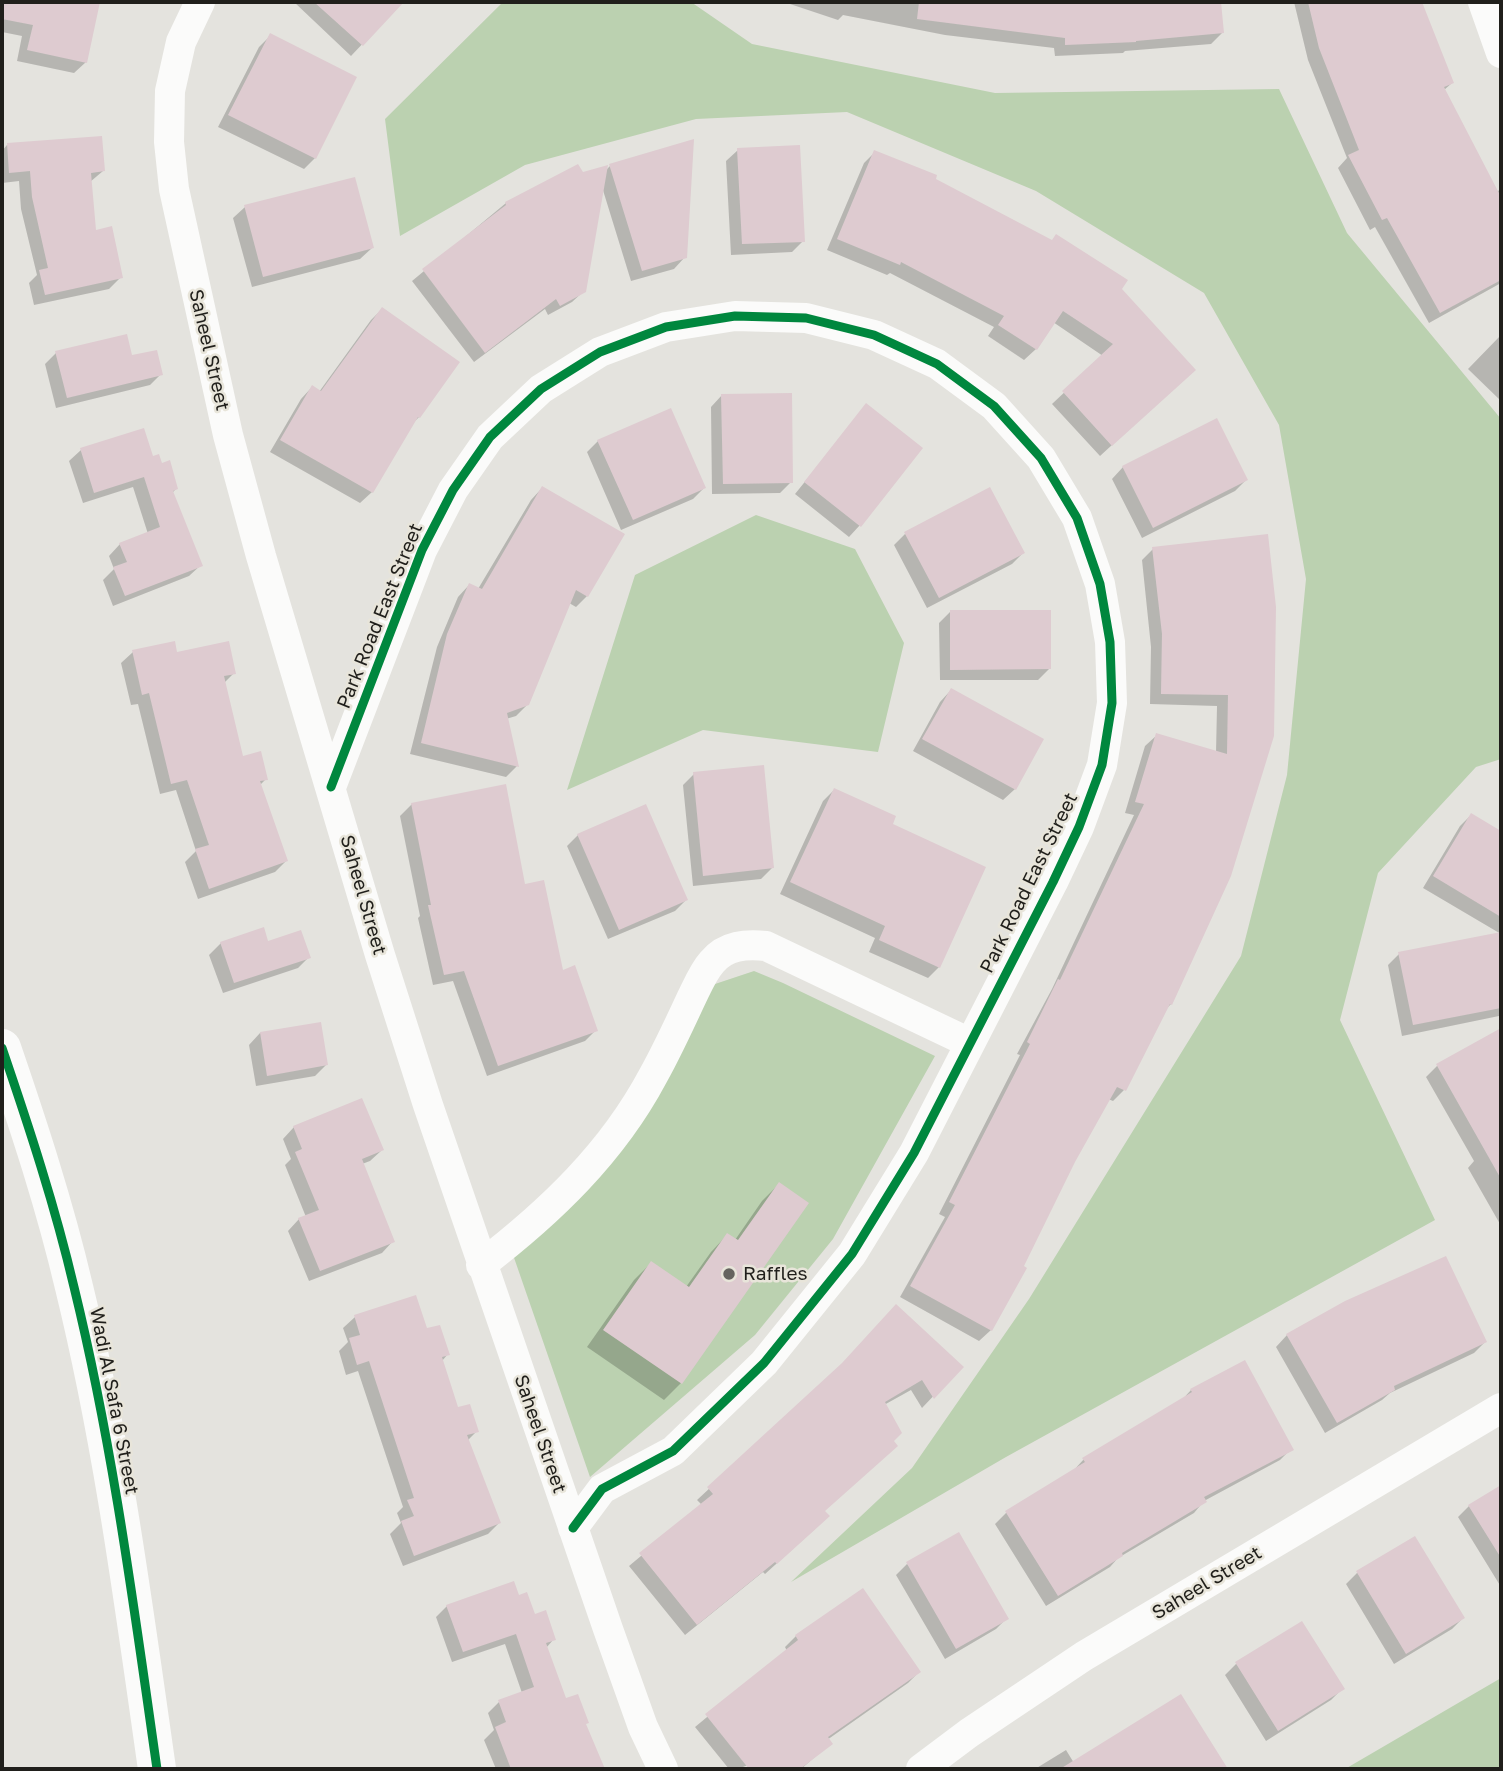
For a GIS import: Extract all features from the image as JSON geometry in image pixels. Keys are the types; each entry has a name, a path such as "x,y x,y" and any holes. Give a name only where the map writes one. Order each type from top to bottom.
{"street":[{"name":"Saheel Street","path":"200,2 181,42 170,91 169,142 174,189 232,448 261,556 380,955 481,1265 643,1727 663,1769"},
{"path":"1483,2 1501,53"},
{"name":"Park Road East Street","path":"331,787 418,561 453,490 490,437 541,389 600,352 666,327 735,316 806,318 874,335 937,365 994,406 1041,458 1077,518 1100,584 1110,642 1112,703 1102,765 1079,827 914,1153 852,1254 764,1363 673,1451 601,1489 573,1528"},
{"path":"481,1265 522,1234 560,1199 595,1161 626,1121 653,1077 712,961 728,949 746,944 766,946 970,1043"},
{"name":"Wadi Al Safa 6 Street","path":"2,1048 40,1160 75,1287 102,1417 132,1594 157,1769"},
{"name":"Saheel Street","path":"920,1769 1083,1656 1501,1408"}],"green space":[{"path":"503,2 691,2 752,44 995,93 1279,89 1347,233 1501,419 1501,759 1476,767 1378,873 1340,1020 1435,1220 1006,1457 791,1582 912,1468 1029,1299 1241,956 1287,775 1306,579 1279,425 1204,293 1036,191 847,112 696,119 525,165 400,236 385,119"},
{"path":"756,515 855,549 904,643 878,752 703,730 567,790 635,575"},
{"path":"754,971 935,1056 833,1239 755,1335 590,1477 511,1249 709,986"},
{"path":"1501,1678 1501,1769 1345,1769"}],"building":[{"path":"2,2 100,2 87,63 27,50 33,25 2,19"},
{"path":"314,2 404,2 363,46"},
{"path":"919,2 1221,2 1224,33 1136,42 1065,45 1065,38 917,19"},
{"path":"1308,2 1422,2 1454,83 1444,87 1501,197 1501,280 1440,313 1387,218 1382,220 1348,155 1359,150 1319,48"},
{"path":"270,33 357,77 316,159 228,115"},
{"path":"102,136 105,171 91,173 96,230 112,226 123,278 45,295 39,270 48,268 32,197 30,171 9,173 7,143"},
{"path":"694,139 687,258 642,271 609,164"},
{"path":"800,145 805,242 742,244 737,148"},
{"path":"874,150 937,175 936,179 1052,240 1056,234 1128,280 1122,289 1196,370 1112,446 1062,391 1113,344 1063,311 1037,350 998,325 1004,316 901,262 900,265 837,239"},
{"path":"578,164 583,172 608,165 586,292 560,306 556,299 485,353 422,269 506,205 505,202"},
{"path":"355,177 374,248 263,277 244,205"},
{"path":"382,307 460,362 420,418 418,417 373,493 280,440 312,385 321,391"},
{"path":"127,334 132,355 157,350 163,375 67,398 55,351"},
{"path":"792,393 793,483 723,484 721,394"},
{"path":"866,403 923,448 861,527 804,482"},
{"path":"671,408 706,488 633,520 597,440"},
{"path":"1217,418 1248,480 1153,528 1122,466"},
{"path":"144,428 153,456 159,454 162,463 170,460 178,489 173,491 203,566 125,596 113,567 127,562 119,543 160,527 144,477 94,493 80,448"},
{"path":"542,486 625,534 588,597 576,590 529,705 507,713 519,767 421,743 447,634 469,583 482,589"},
{"path":"990,487 1025,553 939,598 904,532"},
{"path":"1268,534 1276,607 1274,736 1231,876 1172,1005 1170,1004 1126,1091 1117,1087 1075,1162 1024,1266 1027,1268 992,1331 910,1286 955,1205 949,1202 1030,1044 1027,1042 1058,979 1060,980 1144,804 1135,802 1156,733 1227,754 1228,695 1161,694 1162,634 1152,547"},
{"path":"950,610 1051,610 1051,669 950,670"},
{"path":"175,641 177,652 229,641 236,674 224,676 243,756 261,751 268,780 260,781 288,861 209,889 195,849 209,845 187,780 171,784 149,693 142,695 132,650"},
{"path":"951,688 1044,739 1016,790 922,739"},
{"path":"764,765 774,868 703,876 693,772"},
{"path":"506,784 525,884 544,880 563,970 575,965 598,1031 498,1066 464,971 444,975 428,905 431,905 411,803"},
{"path":"834,788 896,816 893,824 986,867 940,968 879,940 885,926 790,882"},
{"path":"646,804 688,900 619,930 577,834"},
{"path":"1471,813 1501,831 1501,917 1433,876"},
{"path":"264,927 268,941 301,930 311,958 234,983 220,942"},
{"path":"1501,932 1501,1008 1413,1025 1398,952"},
{"path":"321,1022 328,1065 267,1076 260,1032"},
{"path":"1501,1028 1501,1179 1436,1064"},
{"path":"362,1098 384,1150 362,1159 395,1242 320,1271 298,1218 319,1210 295,1152 302,1149 293,1126"},
{"name":"Raffles","path":"779,1182 809,1203 682,1384 603,1330 651,1261 689,1287 727,1233 738,1240"},
{"path":"1446,1256 1487,1342 1394,1386 1395,1390 1337,1423 1286,1334 1345,1301"},
{"path":"416,1295 427,1328 440,1325 450,1355 442,1357 458,1407 470,1404 479,1432 467,1435 501,1523 414,1556 401,1521 414,1516 407,1500 414,1498 369,1361 357,1365 349,1338 360,1335 354,1315"},
{"path":"896,1304 964,1367 934,1399 922,1380 885,1402 902,1433 894,1441 898,1446 825,1511 830,1516 777,1564 775,1562 697,1625 639,1553 713,1494 707,1487 842,1363"},
{"path":"1245,1360 1294,1450 1204,1497 1207,1502 1122,1553 1123,1556 1058,1596 1005,1511 1085,1462 1082,1458 1192,1392 1190,1389"},
{"path":"1501,1485 1501,1558 1468,1505"},
{"path":"959,1532 1009,1619 956,1649 906,1562"},
{"path":"1415,1536 1465,1618 1406,1654 1356,1571"},
{"path":"514,1581 519,1595 527,1592 535,1614 546,1610 556,1640 546,1643 566,1698 578,1694 589,1723 586,1724 605,1769 511,1769 495,1727 506,1722 498,1700 534,1687 516,1634 463,1652 446,1605"},
{"path":"863,1588 921,1672 828,1737 833,1744 800,1769 749,1769 705,1714 798,1640 795,1635"},
{"path":"1302,1621 1345,1689 1278,1731 1235,1662"},
{"path":"1181,1694 1228,1769 1060,1769"}],"cycle path":[{"path":"331,787 422,550 453,490 490,437 541,389 600,352 666,327 735,316 806,318 874,335 937,364 994,406 1041,458 1077,518 1100,584 1110,642 1112,703 1102,765 1079,827 1053,882 914,1153 852,1254 764,1363 673,1451 602,1489 573,1528"},
{"path":"2,1048 50,1197 88,1347 122,1527 157,1769"}],"place":[{"name":"Raffles","path":"729,1274"}]}
